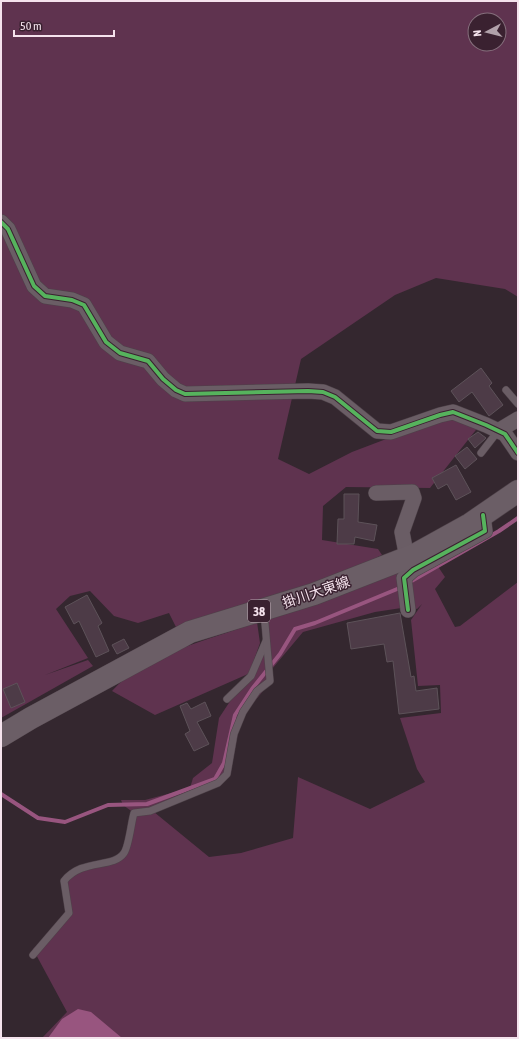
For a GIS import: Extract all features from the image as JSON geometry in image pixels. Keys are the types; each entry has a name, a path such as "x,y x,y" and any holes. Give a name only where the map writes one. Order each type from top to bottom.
{"main road":[{"name":"掛川大東線","path":"1,736 31,718 190,632 314,594 405,575 470,524 518,491"}],"street":[{"path":"1,222 8,229 34,286 45,296 72,300 84,305 106,342 120,353 148,361 163,379 176,390 186,394 308,391 323,392 335,398 377,431 391,432 453,412 505,434 518,453"},
{"path":"498,430 518,419"},
{"path":"376,492 412,492 414,498 402,532 408,610"}],"lane":[{"path":"506,390 518,404"},
{"path":"480,453 498,430"},
{"path":"33,955 69,913 64,881 70,873 94,863 113,862 124,853 134,814 150,810 218,783 227,774 234,734 242,712 257,691 270,681 264,609"},
{"path":"227,699 251,676 266,639"}],"shaded area":[{"path":"1,1 518,1 518,297 505,289 436,278 395,295 301,359 278,459 309,474 352,452 452,414 479,426 430,488 346,487 323,506 322,540 378,549 382,555 335,577 176,627 169,613 138,623 114,616 90,591 70,596 56,609 88,658 45,675 88,660 93,666 1,718"},
{"path":"433,559 445,577 435,589 455,627 460,626 518,582 518,1038 42,1038 67,1012 33,949 69,913 64,881 70,873 113,862 125,852 134,813 123,805 121,800 145,800 190,788 193,778 212,763 219,718 248,674 155,715 112,691 126,678 160,657 257,622 260,643 252,666 267,637 270,683 241,717 230,775 154,812 209,857 241,853 293,838 298,777 370,809 425,782 417,769 400,718 441,713 440,685 418,686 411,620 422,604 417,609 408,607 375,612 303,632 272,669 265,615"},
{"path":"78,1009 91,1012 122,1038 48,1038 62,1019"}],"building":[{"path":"481,368 492,383 489,386 503,405 489,416 472,392 459,402 451,391"},
{"path":"478,432 486,438 475,448 468,439"},
{"path":"467,447 477,459 465,469 455,456"},
{"path":"456,465 471,492 456,500 447,484 438,489 432,478"},
{"path":"344,494 359,494 358,522 377,525 374,541 355,537 354,544 337,544 338,519 344,519"},
{"path":"87,595 102,623 98,626 109,651 96,657 79,621 74,624 65,607"},
{"path":"400,613 411,677 414,676 416,691 437,688 439,709 399,714 393,661 387,662 384,644 351,649 347,623"},
{"path":"124,639 129,648 117,654 112,645"},
{"path":"17,683 25,702 11,708 3,689"},
{"path":"205,702 211,716 197,722 209,744 194,751 185,734 190,731 180,706 187,703 191,709"}],"waterway":[{"path":"408,583 499,531 518,518"},
{"path":"1,794 38,818 65,822 108,805 147,804 215,779 224,763 235,715 252,689 280,654 295,629 315,623 402,587"}],"cycle path":[{"path":"1,222 8,229 34,286 45,296 72,300 84,305 106,342 120,353 148,361 163,379 176,390 185,394 308,391 323,392 335,397 377,431 391,432 453,412 505,434 518,453"},
{"path":"408,610 404,578 413,570 485,531 483,515"}]}
